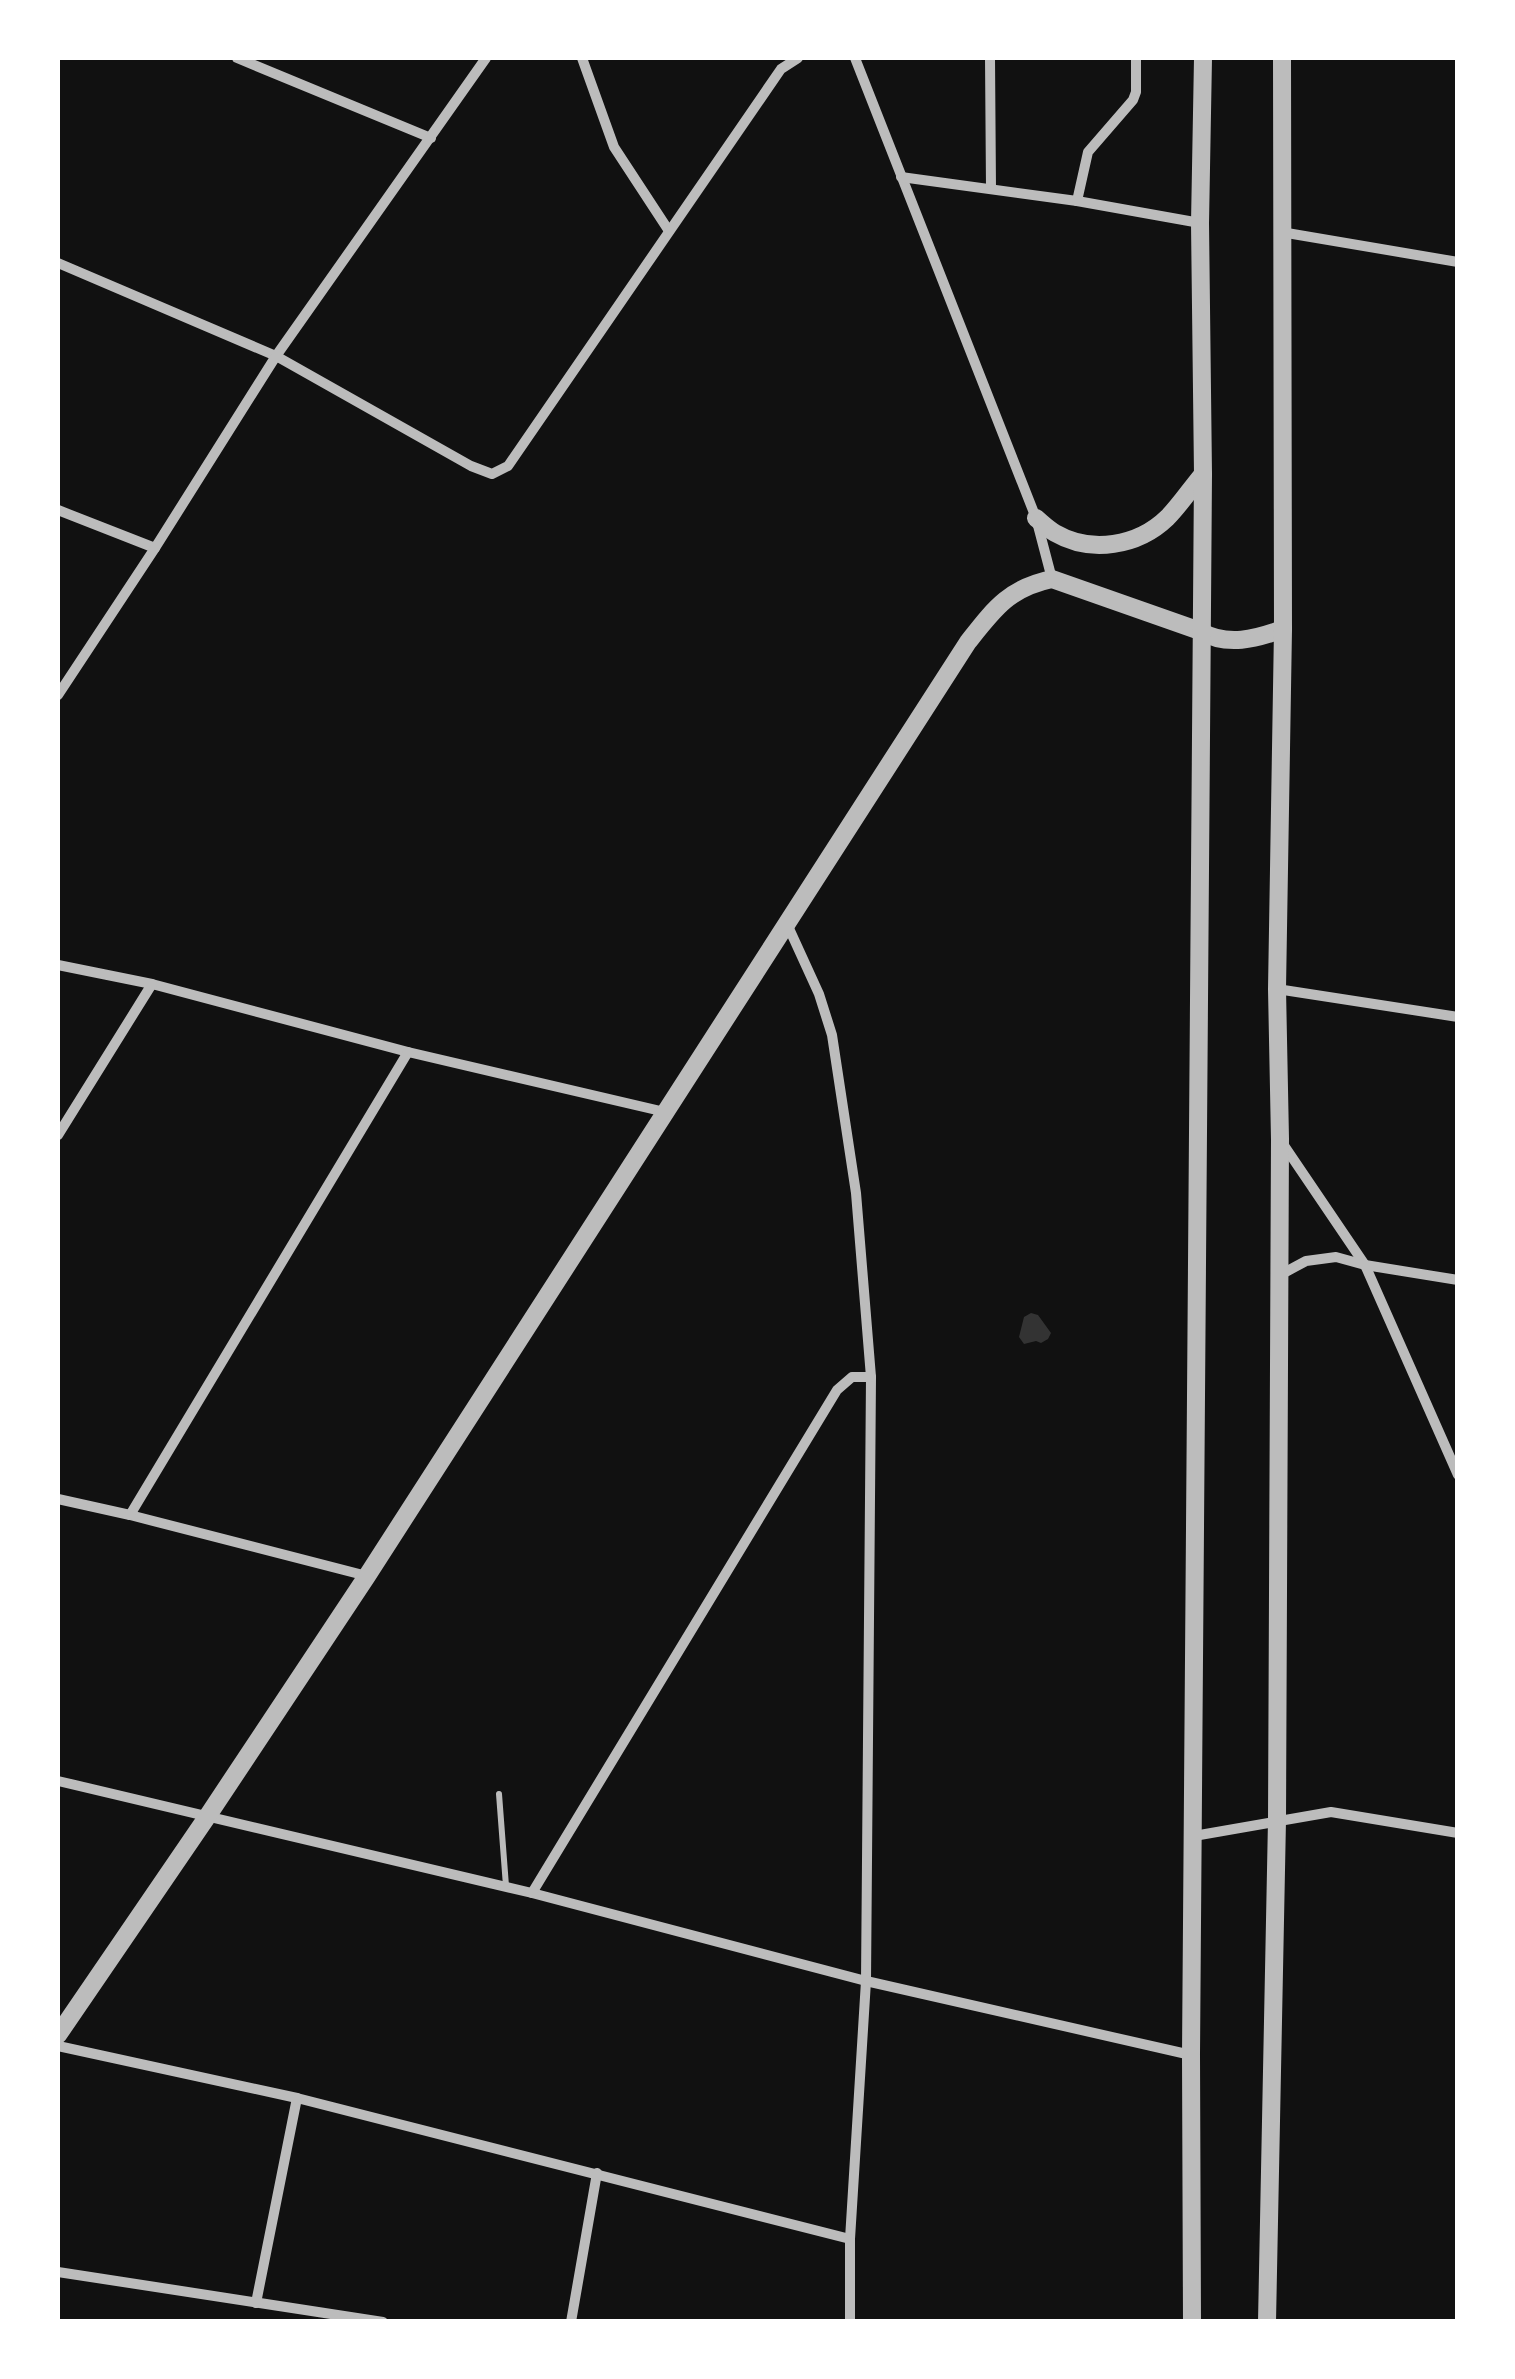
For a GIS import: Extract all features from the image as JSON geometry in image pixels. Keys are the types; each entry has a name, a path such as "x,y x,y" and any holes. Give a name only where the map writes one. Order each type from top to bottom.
{"street":[{"path":"237,58 431,138"},
{"path":"58,695 276,356 486,58"},
{"path":"582,58 614,147 669,232"},
{"path":"58,263 276,356 492,474 508,466 782,70 798,58"},
{"path":"855,58 1036,518 1052,579"},
{"path":"990,58 991,189"},
{"path":"1077,200 1088,152 1134,100 1136,58"},
{"path":"1192,2322 1203,58"},
{"path":"1267,2322 1277,1820 1277,989 1284,629 1282,58"},
{"path":"901,177 1077,200 1200,222"},
{"path":"1281,232 1458,262"},
{"path":"1036,518 1055,533 1078,542 1126,542 1149,532 1169,516 1203,474"},
{"path":"58,510 155,548"},
{"path":"58,2034 367,1576 968,642 1002,601 1017,590 1052,579 1213,638 1261,637 1284,629"},
{"path":"787,922 819,994 832,1035 856,1192 871,1378 866,1981 850,2239 850,2322"},
{"path":"58,964 666,1112"},
{"path":"58,1135 152,984"},
{"path":"1277,989 1458,1016"},
{"path":"130,1515 408,1052"},
{"path":"1280,1140 1365,1265 1458,1475"},
{"path":"1280,1275 1306,1261 1336,1258 1458,1280"},
{"path":"532,1893 837,1390 852,1378 871,1378"},
{"path":"58,1499 367,1576"},
{"path":"58,1781 532,1893 866,1981 1191,2054"},
{"path":"1194,1836 1331,1812 1458,1833"},
{"path":"58,2046 297,2098 850,2239"},
{"path":"256,2302 297,2098"},
{"path":"571,2322 598,2173"},
{"path":"58,2272 382,2322"}],"lane":[{"path":"499,1794 506,1887"}],"shaded area":[{"path":"1038,1315 1051,1333 1041,1343 1024,1344 1019,1337 1024,1317"}]}
